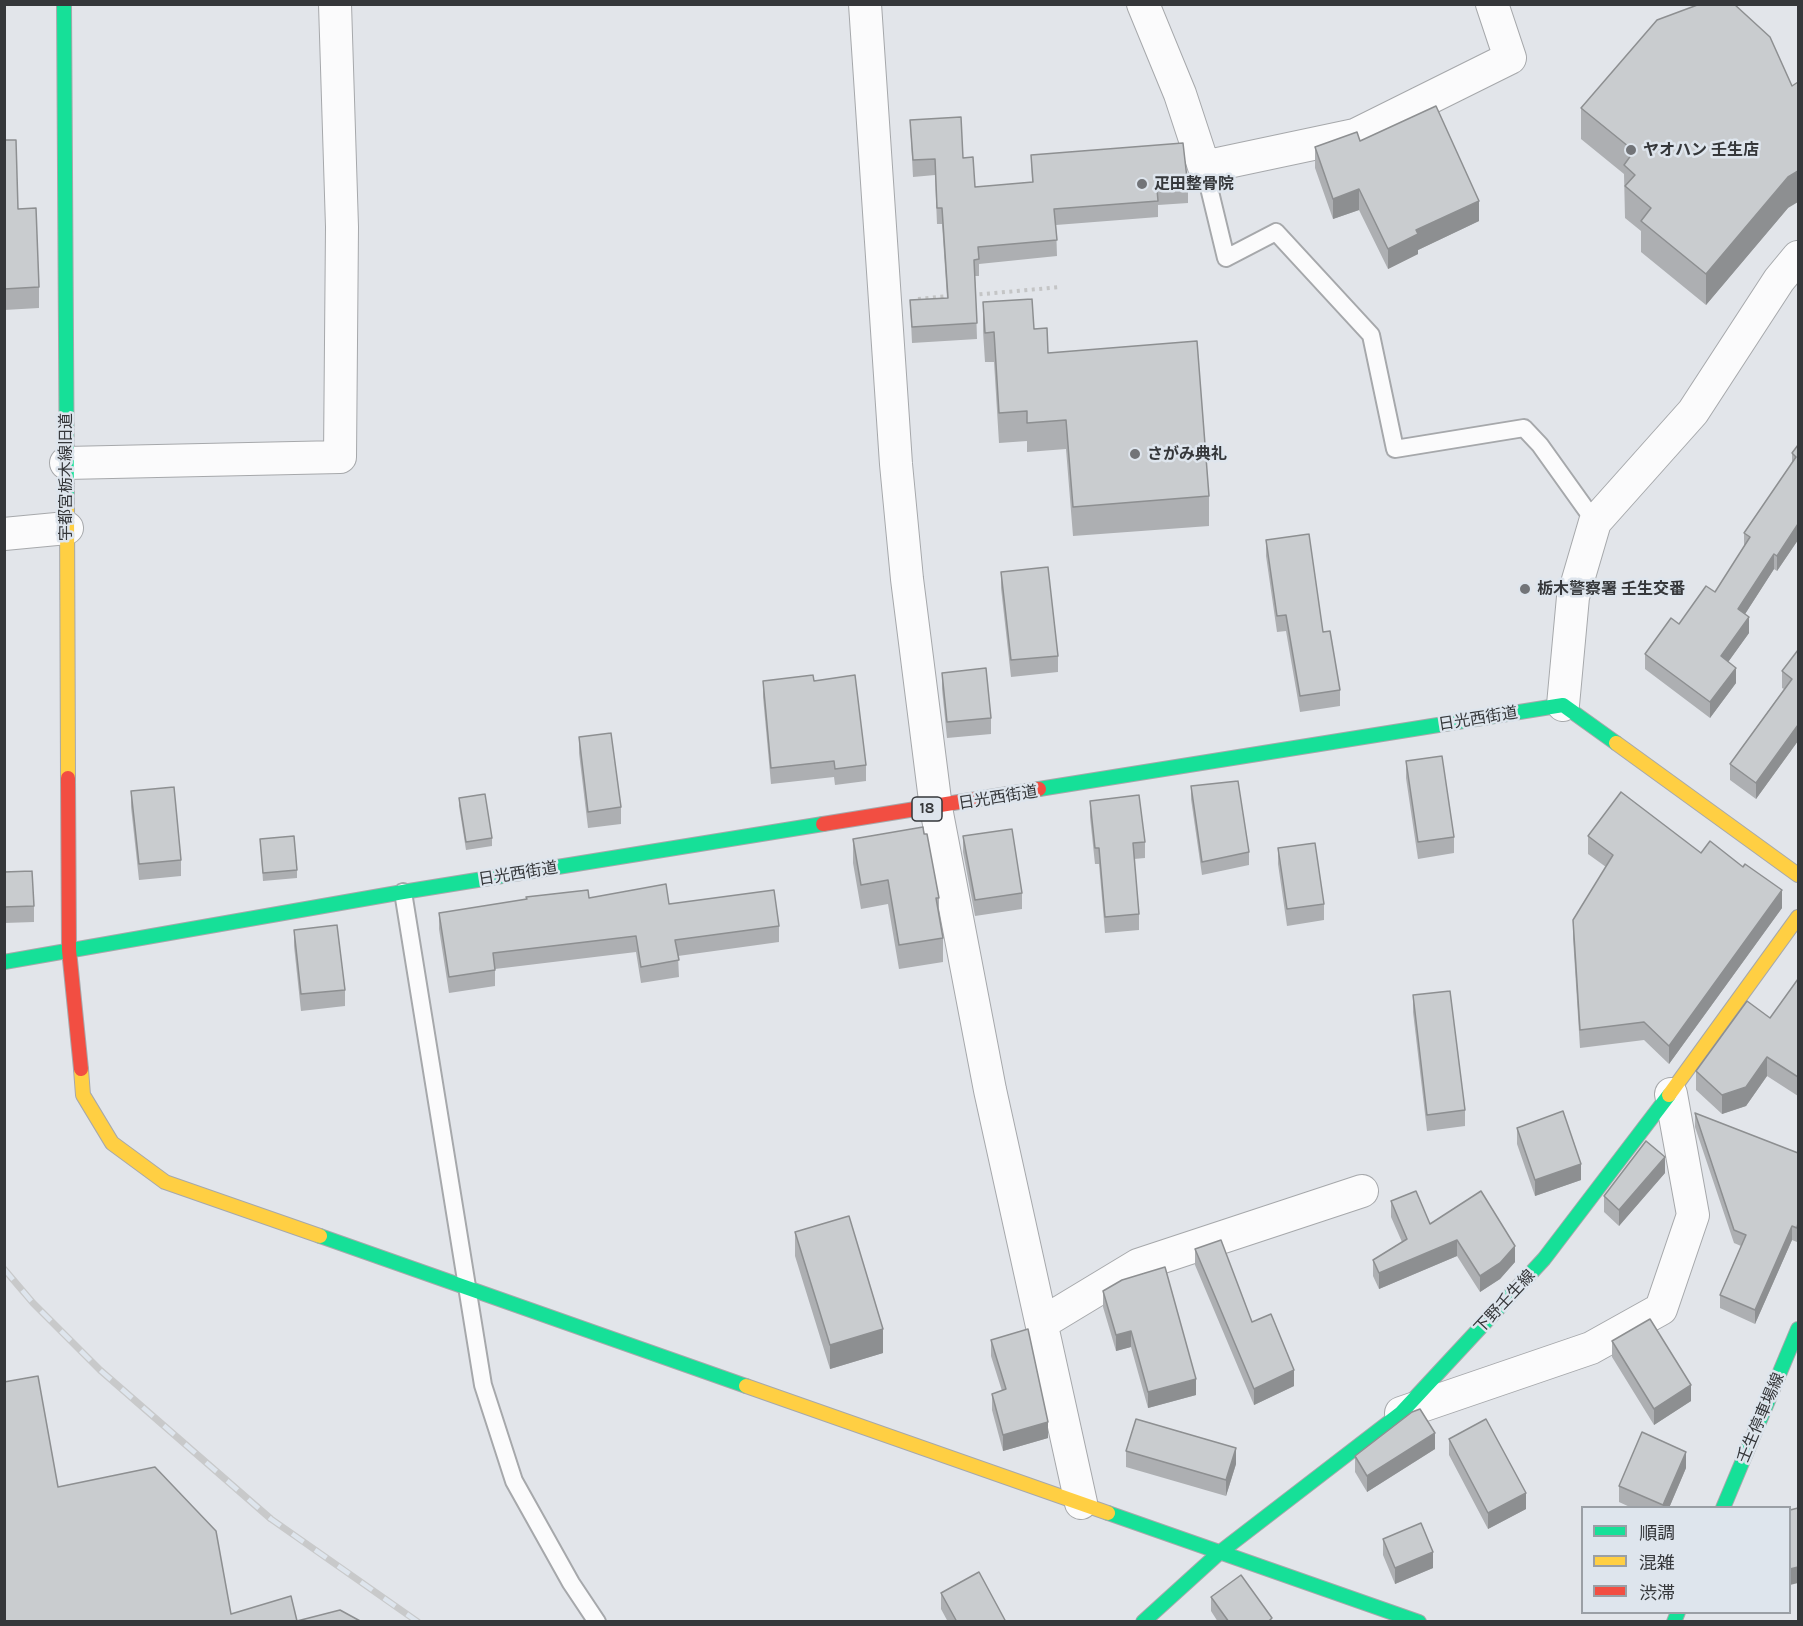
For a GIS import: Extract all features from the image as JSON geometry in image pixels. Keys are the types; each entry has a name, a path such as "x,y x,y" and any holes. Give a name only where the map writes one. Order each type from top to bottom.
{"main road":[{"name":"宇都宮栃木線旧道","path":"63,4 69,950 83,1095 112,1143 165,1182 1419,1622"},
{"name":"日光西街道","path":"4,962 403,892 936,808 1563,705"},
{"path":"1563,705 1798,875"},
{"name":"下野壬生線","path":"1143,1622 1219,1553 1401,1413 1545,1259 1671,1094 1798,917"},
{"name":"壬生停車場線","path":"1724,1506 1798,1329"}],"street":[{"path":"66,463 340,457 342,227 335,4"},
{"path":"865,4 907,579 936,808 990,1090 1081,1503"},
{"path":"1143,4 1180,94 1204,167 1355,135 1510,58 1492,4"},
{"path":"1563,705 1572,597 1595,522 1693,412 1779,280 1798,257"},
{"path":"4,534 67,528"},
{"path":"1401,1413 1591,1348 1661,1309 1693,1215 1671,1094"},
{"path":"1042,1323 1138,1265 1362,1191"}],"lane":[{"path":"1204,167 1226,258 1276,232 1371,335 1395,449 1524,428 1540,445 1595,522"},
{"path":"403,892 483,1385 514,1481 571,1583 597,1622"}],"path":[{"path":"968,295 1061,287"},
{"path":"887,302 956,296"}],"building":[{"path":"1700,4 1734,4 1770,37 1792,86 1798,82 1798,171 1788,177 1706,274 1641,221 1651,208 1625,186 1635,175 1624,165 1634,151 1581,108 1657,20"},
{"path":"1436,106 1479,201 1416,230 1418,234 1388,249 1359,189 1333,199 1315,147 1357,132 1360,141"},
{"path":"961,117 963,158 973,157 975,187 1033,182 1031,155 1183,143 1188,187 1157,189 1158,201 1054,209 1057,240 978,247 979,259 974,260 977,323 912,327 910,300 948,298 942,208 937,208 935,159 913,160 910,120"},
{"path":"4,140 16,140 18,209 36,208 39,287 4,289"},
{"name":"さがみ典礼","path":"1032,299 1034,329 1047,328 1048,353 1197,341 1209,496 1073,507 1066,420 1027,423 1027,411 999,413 994,332 985,333 983,302"},
{"path":"1798,445 1798,524 1777,556 1774,554 1738,609 1749,617 1721,656 1736,668 1710,702 1645,654 1671,618 1679,624 1706,586 1715,592 1750,537 1744,533 1796,457 1792,453"},
{"path":"1309,534 1323,632 1330,631 1340,690 1300,696 1286,615 1277,616 1266,540"},
{"path":"1048,567 1058,656 1011,660 1001,572"},
{"path":"1798,650 1798,725 1756,783 1730,764 1792,679 1782,671"},
{"path":"986,668 991,718 947,722 942,673"},
{"path":"813,675 814,681 855,675 866,765 835,769 834,761 771,768 763,681"},
{"path":"611,733 621,807 588,812 579,737"},
{"path":"1442,756 1454,837 1418,842 1406,761"},
{"path":"1238,781 1249,852 1202,862 1191,786"},
{"path":"174,787 181,860 139,864 131,791"},
{"path":"1621,792 1701,853 1710,841 1743,867 1745,864 1782,890 1669,1046 1644,1022 1580,1030 1573,920 1613,855 1588,836"},
{"path":"485,794 492,838 466,842 459,798"},
{"path":"1139,795 1145,842 1133,843 1139,914 1105,917 1099,848 1095,848 1090,801"},
{"path":"923,827 924,834 927,834 939,898 936,898 943,938 899,945 888,880 861,885 853,839"},
{"path":"1012,829 1022,893 975,900 963,836"},
{"path":"294,836 297,870 263,873 260,839"},
{"path":"1315,843 1324,904 1287,909 1278,848"},
{"path":"32,871 34,906 4,907 4,872"},
{"path":"666,884 669,904 774,890 779,926 675,940 679,960 641,967 636,936 493,953 495,970 449,977 439,913 527,899 526,897 588,890 589,898"},
{"path":"337,925 345,990 301,994 294,930"},
{"path":"1798,979 1798,1077 1767,1057 1746,1087 1722,1095 1696,1071 1747,1001 1770,1018"},
{"path":"1450,991 1465,1110 1427,1115 1413,995"},
{"path":"1563,1111 1581,1164 1535,1180 1517,1128"},
{"path":"1695,1113 1798,1153 1797,1228 1792,1226 1755,1310 1720,1295 1746,1235 1734,1230"},
{"path":"1646,1141 1665,1157 1619,1210 1604,1196"},
{"path":"1416,1191 1430,1224 1481,1191 1515,1246 1500,1263 1480,1276 1457,1240 1379,1273 1373,1260 1407,1239 1391,1201"},
{"path":"849,1216 883,1329 830,1345 795,1232"},
{"path":"1221,1240 1252,1322 1271,1314 1294,1370 1254,1389 1195,1249"},
{"path":"1165,1267 1196,1379 1148,1392 1131,1331 1116,1335 1103,1291 1122,1280"},
{"path":"1650,1319 1691,1385 1654,1409 1612,1341"},
{"path":"1028,1329 1048,1422 1003,1435 992,1394 1006,1389 991,1340"},
{"path":"38,1376 58,1487 155,1467 216,1531 231,1614 291,1596 297,1621 340,1610 362,1622 4,1622 4,1382"},
{"path":"1420,1409 1435,1433 1367,1476 1355,1456 1412,1412"},
{"path":"1136,1419 1236,1448 1226,1480 1126,1451"},
{"path":"1486,1419 1526,1493 1488,1513 1449,1439"},
{"path":"1642,1432 1686,1452 1663,1505 1619,1486"},
{"path":"1798,1508 1798,1567 1791,1569 1791,1510"},
{"path":"1421,1523 1433,1552 1395,1568 1383,1539"},
{"path":"979,1572 1006,1622 957,1622 941,1593"},
{"path":"1241,1575 1272,1618 1268,1622 1229,1622 1211,1597"}],"railway":[{"path":"4,1269 33,1303 100,1370 271,1519 418,1622"}],"traffic: fast":[{"path":"64,4 67,505"},
{"path":"1039,789 1563,705 1616,743"},
{"path":"4,962 403,892 823,824"},
{"path":"1143,1622 1219,1553 1401,1413 1544,1259 1669,1095"},
{"path":"320,1236 746,1386"},
{"path":"1724,1506 1798,1329"},
{"path":"1108,1513 1419,1622"},
{"path":"1674,1622 1677,1614"}],"traffic: slow":[{"path":"67,505 68,778"},
{"path":"1616,743 1798,875"},
{"path":"1669,1095 1798,917"},
{"path":"81,1069 83,1095 112,1143 165,1182 320,1236"},
{"path":"746,1386 1108,1513"}],"traffic: jam":[{"path":"68,778 69,950 81,1069"},
{"path":"823,824 1039,789"}],"place":[{"name":"ヤオハン 壬生店","path":"1631,150"},
{"name":"疋田整骨院","path":"1142,184"},
{"name":"さがみ典礼","path":"1135,454"},
{"name":"栃木警察署 壬生交番","path":"1525,589"}]}
